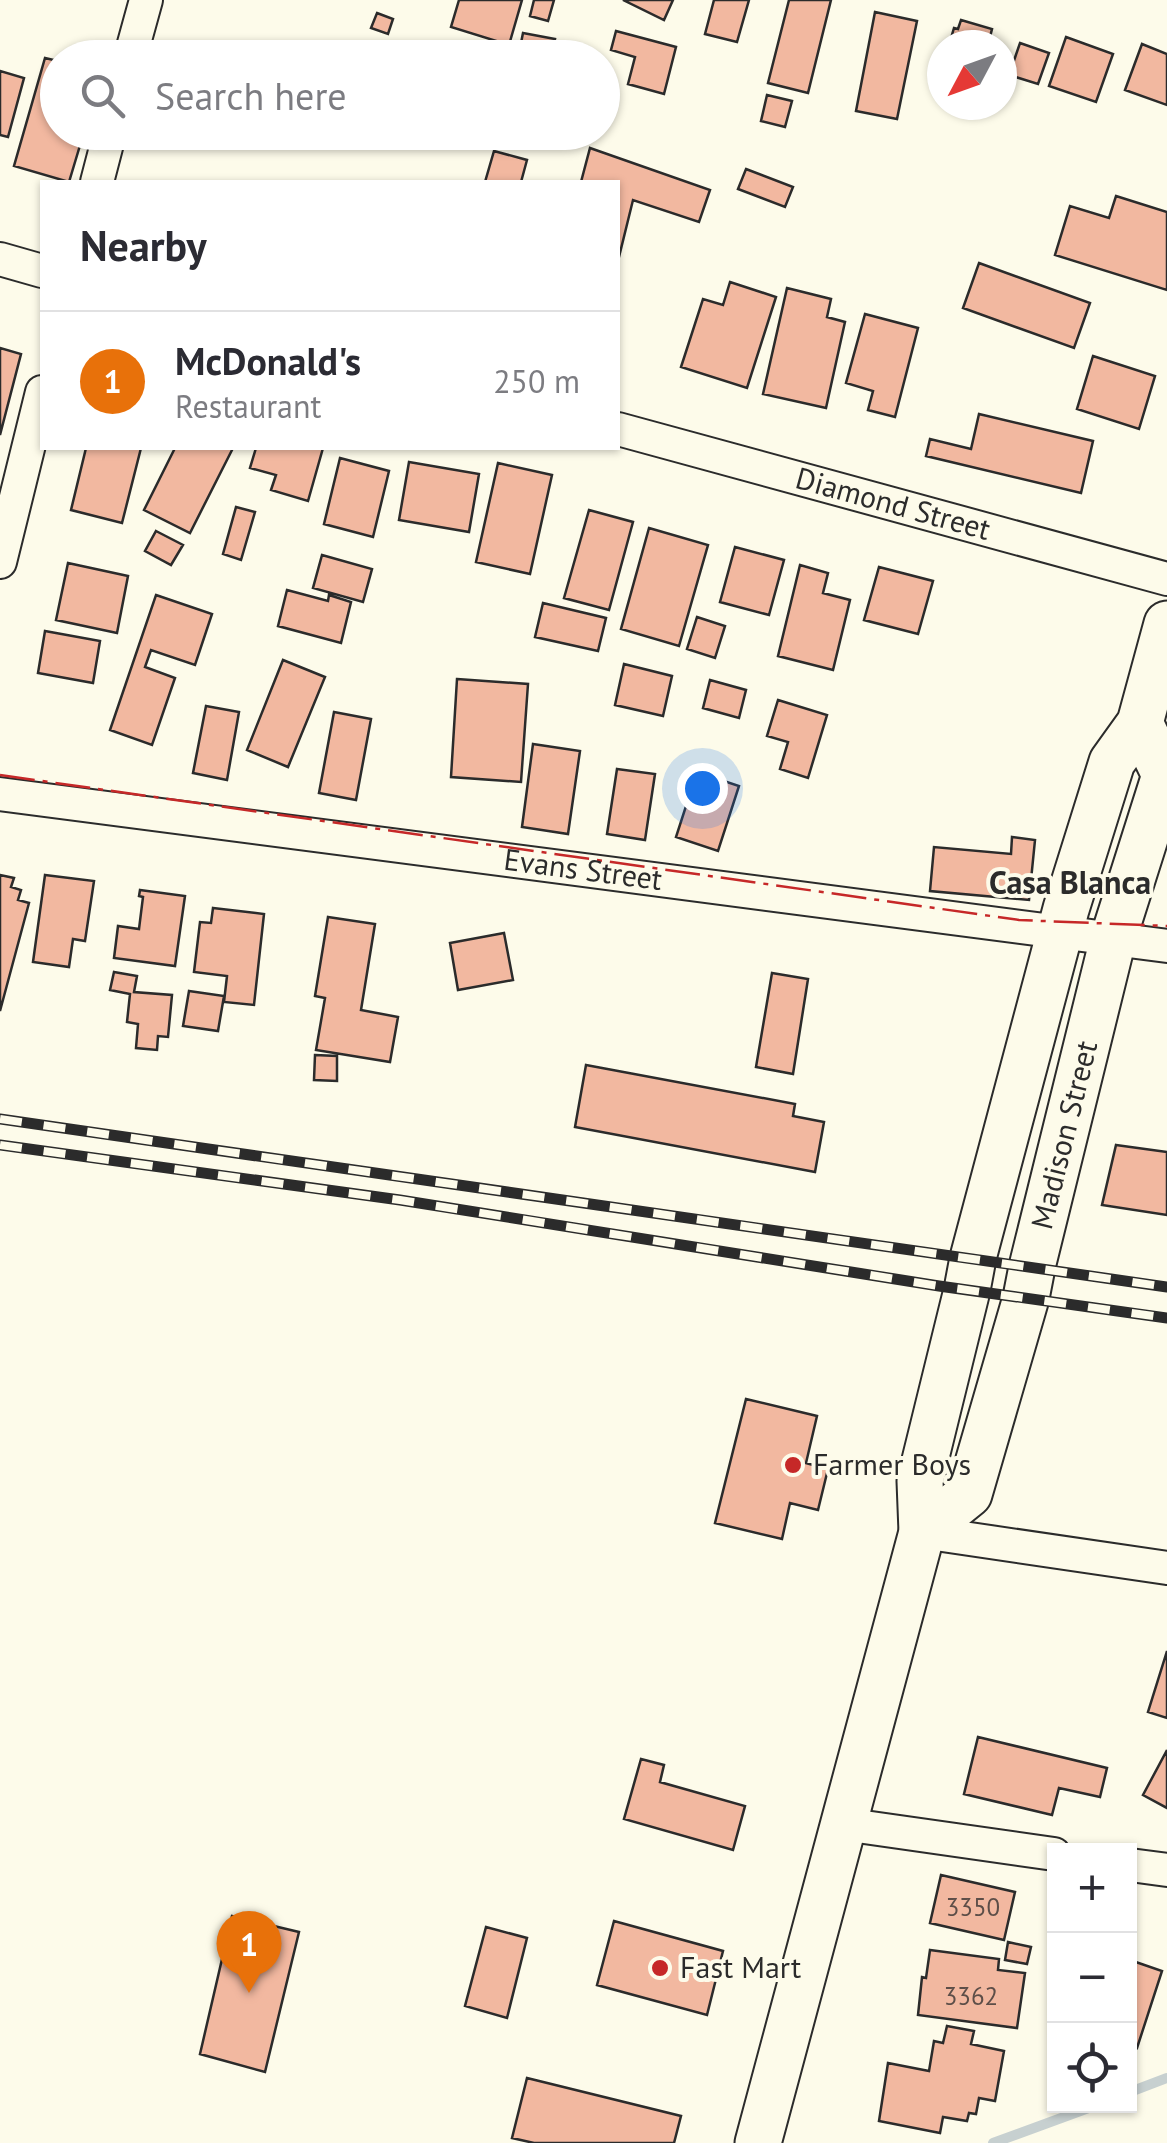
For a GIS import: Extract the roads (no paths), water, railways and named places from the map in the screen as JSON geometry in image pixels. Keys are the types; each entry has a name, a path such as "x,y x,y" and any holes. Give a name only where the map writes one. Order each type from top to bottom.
{"street":[{"path":"135,40 146,0"},
{"path":"97,180 105,150"},
{"path":"0,259 40,270"},
{"path":"0,562 40,400"},
{"name":"Diamond Street","path":"620,430 1167,579"},
{"name":"Madison Street","path":"758,2143 922,1532 920,1480 968,1290 972,1258 1060,933 1112,762 1140,723 1167,624"},
{"name":"Madison Street","path":"922,1532 969,1494 1026,1298 1113,939 1165,776 1140,723"},
{"name":"Evans Street","path":"0,794 1167,946"},
{"path":"922,1532 1167,1568"},
{"path":"843,1824 1047,1853"},
{"path":"1137,1865 1167,1870"}],"waterway":[{"path":"1137,2089 1167,2078"},
{"path":"993,2143 1075,2113"}],"railway":[{"path":"0,1119 1167,1287"},
{"path":"0,1145 400,1200 939,1286 1167,1318"}],"place":[{"name":"Farmer Boys","path":"793,1465"},
{"name":"Fast Mart","path":"660,1968"},
{"name":"McDonald's","path":"249,1993"}],"district":[{"name":"Casa Blanca","path":"1070,883"}]}
